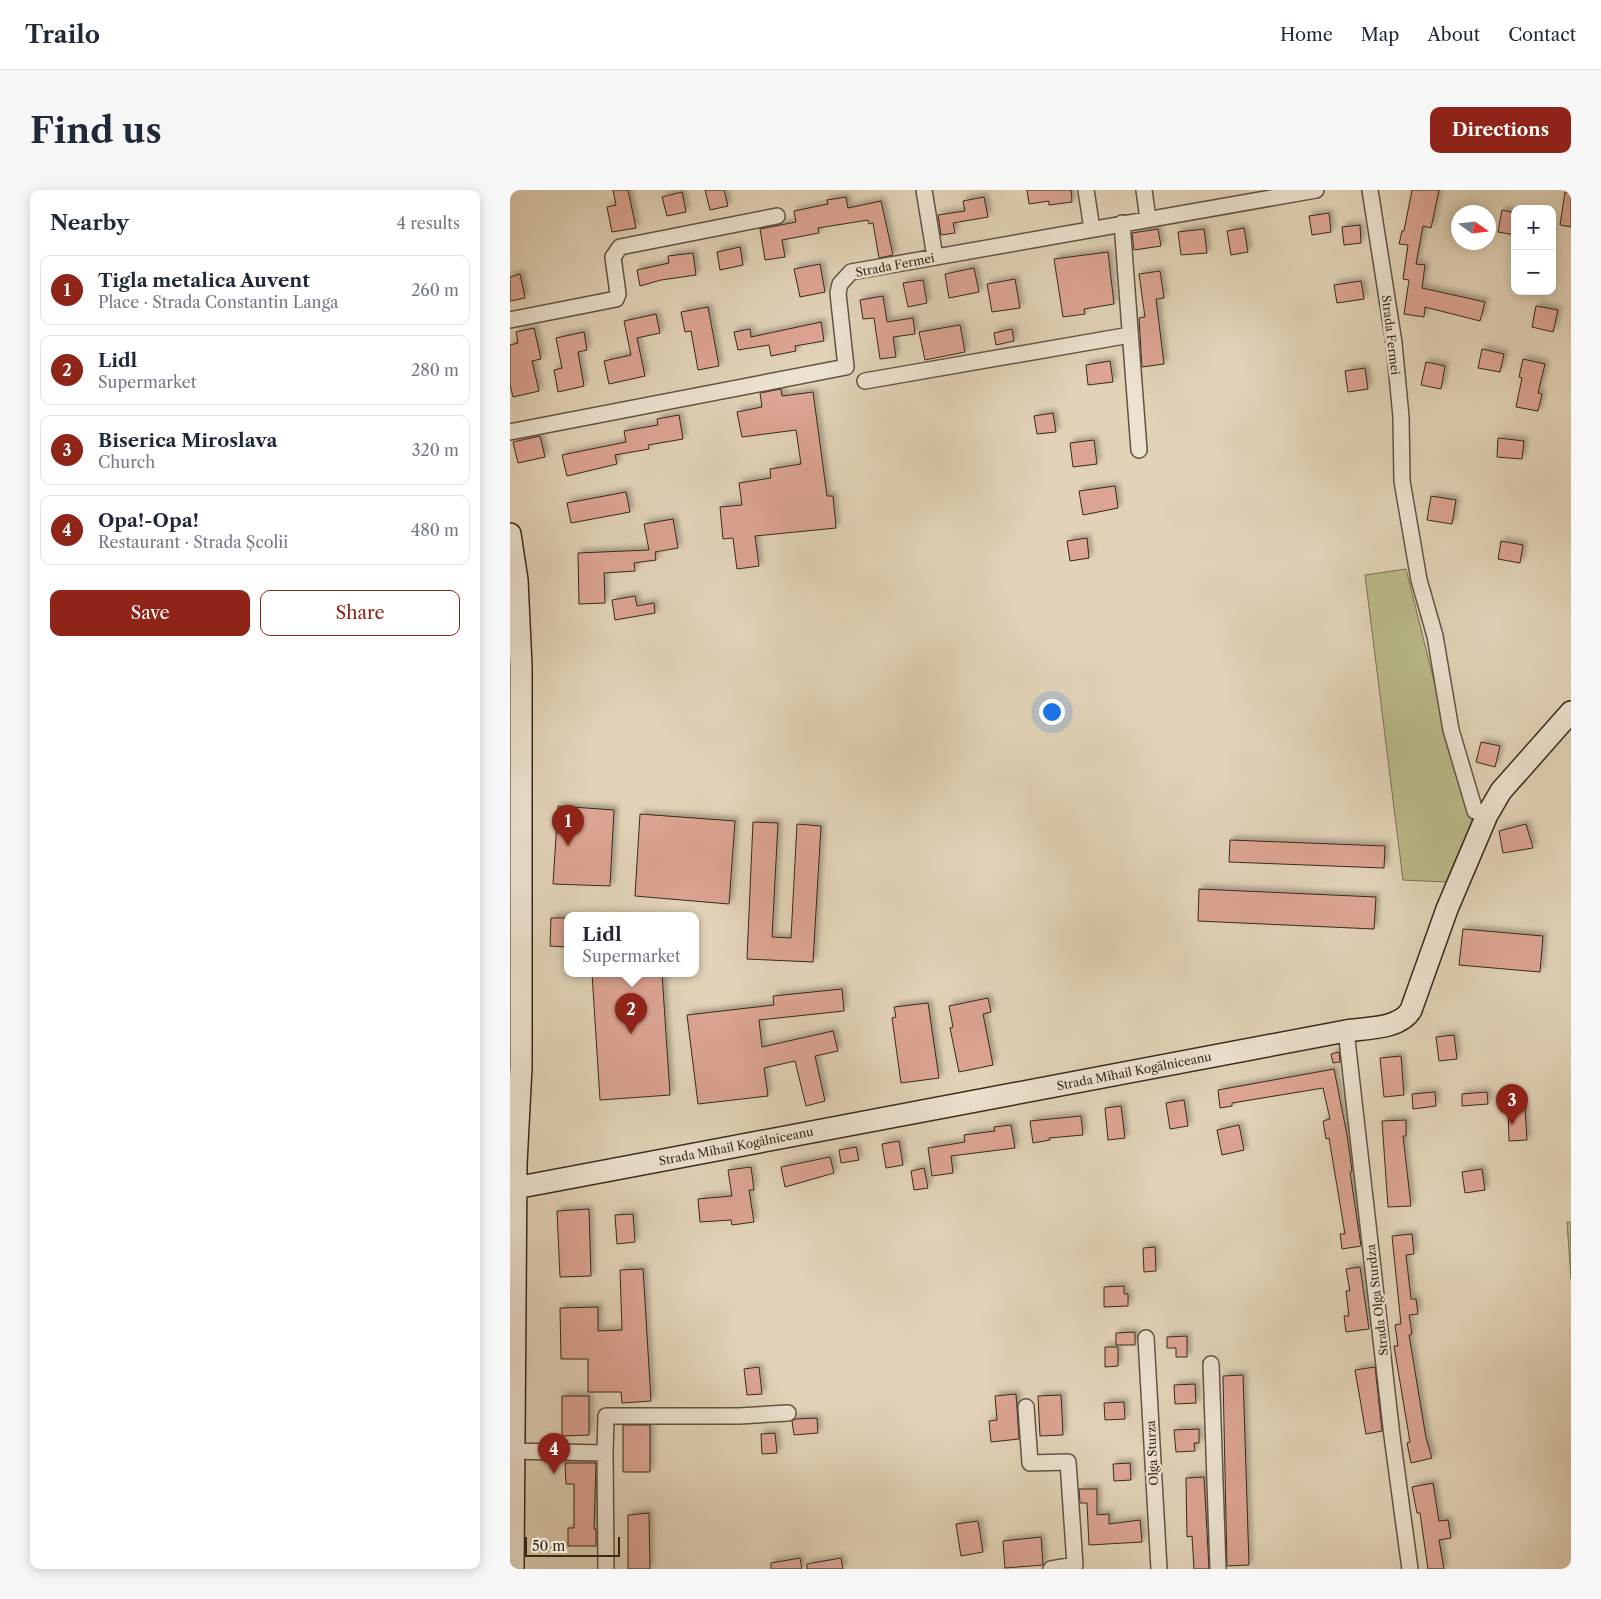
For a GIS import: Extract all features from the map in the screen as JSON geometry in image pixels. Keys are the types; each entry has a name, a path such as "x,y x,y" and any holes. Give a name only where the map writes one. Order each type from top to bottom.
{"street":[{"path":"924,190 935,257"},
{"path":"1086,190 1092,228"},
{"path":"1144,190 1148,218"},
{"name":"Strada Fermei","path":"510,432 846,367 838,293 845,277 852,272 1290,191 1316,190"},
{"name":"Strada Fermei","path":"1370,190 1394,343 1400,417 1402,481 1420,580 1434,636 1451,730 1475,811 1487,815"},
{"path":"510,320 616,299 618,294 613,257 620,247 777,216"},
{"path":"1122,223 1139,450"},
{"path":"865,381 1130,335"},
{"path":"510,534 521,625 516,704 521,1058 513,1188 512,1569"},
{"name":"Strada Mihail Kogălniceanu","path":"513,1188 1346,1031 1393,1024 1406,1018 1487,815 1501,791 1571,712"},
{"name":"Strada Olga Sturdza","path":"1346,1031 1392,1436 1410,1569"},
{"name":"Olga Sturza","path":"1146,1338 1159,1569"},
{"path":"1211,1364 1218,1569"},
{"path":"1026,1407 1030,1463 1068,1462 1075,1565 1051,1569"},
{"path":"606,1569 606,1416 731,1416 788,1413"},
{"path":"512,1451 605,1454"}],"green space":[{"path":"1406,569 1461,790 1472,821 1446,882 1403,880 1365,575"},
{"path":"1567,1222 1571,1222 1571,1279"}],"building":[{"path":"613,190 628,190 636,228 612,232 607,207 616,205"},
{"path":"705,190 724,190 728,206 710,210"},
{"path":"1027,190 1071,190 1072,202 1049,205 1049,201 1029,204"},
{"path":"1412,190 1439,190 1431,228 1423,226 1416,264 1425,265 1422,288 1485,302 1480,321 1425,307 1424,317 1404,314 1409,280 1403,279 1408,245 1399,244 1402,231 1404,231"},
{"path":"682,192 686,212 667,216 662,197"},
{"path":"1565,192 1571,192 1571,227 1560,225"},
{"path":"846,197 848,208 881,201 893,255 879,258 873,223 869,224 868,220 818,228 819,233 782,240 785,257 765,260 760,229 796,222 794,211 828,204 827,200"},
{"path":"984,197 988,217 953,223 955,233 941,235 938,215 965,211 963,201"},
{"path":"1502,210 1511,212 1511,234 1498,232"},
{"path":"1329,213 1331,232 1312,235 1309,216"},
{"path":"1360,225 1361,243 1344,245 1342,227"},
{"path":"1244,228 1248,252 1231,255 1227,231"},
{"path":"1158,229 1161,246 1134,250 1132,233"},
{"path":"1204,229 1207,253 1181,255 1178,232"},
{"path":"740,247 743,265 720,270 717,252"},
{"path":"1108,252 1114,304 1084,309 1085,314 1063,317 1054,259"},
{"path":"693,253 696,275 661,280 640,286 637,270 669,263 668,256"},
{"path":"820,264 825,292 800,297 794,269"},
{"path":"974,268 979,292 949,298 945,274"},
{"path":"1160,271 1164,298 1156,299 1164,364 1142,367 1139,318 1145,317 1139,274"},
{"path":"520,274 525,298 510,301 510,277"},
{"path":"1015,279 1020,308 992,312 987,284"},
{"path":"923,280 927,303 908,307 903,283"},
{"path":"1361,281 1364,299 1337,303 1334,285"},
{"path":"883,296 887,322 913,318 915,334 893,337 896,357 880,359 874,318 863,319 860,300"},
{"path":"1536,306 1558,310 1553,332 1532,327"},
{"path":"708,307 719,366 698,370 691,331 685,332 681,312"},
{"path":"656,314 660,333 637,338 645,376 609,384 604,361 631,355 624,321"},
{"path":"821,322 824,341 795,346 796,351 771,356 769,345 738,350 734,332 750,329 751,337"},
{"path":"960,325 965,352 925,360 919,332"},
{"path":"534,328 541,359 532,361 539,391 513,397 510,385 510,345 518,343 516,332"},
{"path":"1012,329 1014,341 996,345 994,333"},
{"path":"584,332 587,350 578,352 584,386 558,392 554,370 562,368 556,338"},
{"path":"1482,349 1504,354 1500,372 1478,368"},
{"path":"1523,359 1545,364 1538,393 1542,394 1538,411 1516,407 1522,378 1519,377"},
{"path":"1110,361 1113,382 1088,385 1086,365"},
{"path":"1426,362 1445,366 1441,389 1421,385"},
{"path":"1365,368 1368,389 1348,392 1345,371"},
{"path":"781,389 782,396 813,392 827,496 833,496 836,528 755,536 759,566 737,569 733,538 723,539 720,507 742,505 739,483 771,478 770,469 801,464 796,430 742,437 737,412 762,407 760,393"},
{"path":"1053,413 1056,432 1037,434 1034,416"},
{"path":"679,415 683,439 648,445 649,449 615,455 617,464 567,476 562,455 626,442 624,431 658,425 657,419"},
{"path":"540,436 545,457 518,463 513,442"},
{"path":"1498,438 1524,441 1522,459 1497,457"},
{"path":"1094,440 1097,464 1073,467 1070,443"},
{"path":"1115,486 1118,508 1083,515 1079,491"},
{"path":"626,492 630,512 571,523 567,503"},
{"path":"1431,496 1456,500 1452,524 1427,520"},
{"path":"673,519 678,548 655,552 656,560 634,563 635,571 604,573 605,603 579,604 578,553 649,550 644,524"},
{"path":"1087,538 1089,558 1070,561 1067,541"},
{"path":"1501,541 1523,545 1520,563 1498,559"},
{"path":"635,596 637,606 654,603 655,613 615,620 612,600"},
{"path":"1481,742 1500,746 1495,767 1476,762"},
{"path":"558,806 614,810 610,886 553,884"},
{"path":"640,814 735,821 729,904 635,896"},
{"path":"753,822 778,823 772,937 791,938 797,824 821,826 813,962 747,959"},
{"path":"1526,824 1533,848 1503,853 1499,831"},
{"path":"1230,840 1385,846 1384,868 1229,862"},
{"path":"1199,889 1376,897 1374,929 1198,921"},
{"path":"551,918 564,918 564,947 550,946"},
{"path":"1463,929 1543,936 1540,972 1459,965"},
{"path":"592,977 662,977 670,1095 600,1100"},
{"path":"842,989 844,1011 759,1020 762,1047 833,1031 838,1051 815,1056 825,1101 806,1106 795,1061 764,1068 768,1096 698,1104 687,1015 774,1005 773,996"},
{"path":"988,998 991,1012 983,1014 993,1065 959,1072 950,1028 953,1027 949,1006"},
{"path":"928,1003 939,1078 901,1083 892,1018 896,1017 894,1007"},
{"path":"1454,1035 1457,1059 1439,1061 1436,1037"},
{"path":"1339,1052 1340,1062 1333,1063 1331,1054"},
{"path":"1401,1056 1404,1095 1384,1097 1380,1058"},
{"path":"1334,1069 1347,1135 1352,1171 1350,1172 1361,1246 1342,1249 1340,1234 1345,1234 1329,1138 1326,1139 1323,1121 1330,1119 1323,1088 1232,1103 1232,1106 1220,1108 1218,1090"},
{"path":"1435,1092 1436,1106 1413,1109 1412,1094"},
{"path":"1487,1092 1488,1104 1462,1106 1462,1094"},
{"path":"1184,1100 1188,1126 1170,1129 1166,1103"},
{"path":"1121,1106 1125,1138 1108,1140 1105,1108"},
{"path":"1525,1108 1527,1140 1509,1141 1508,1109"},
{"path":"1081,1116 1083,1135 1049,1138 1050,1140 1033,1143 1030,1121"},
{"path":"1406,1120 1406,1136 1403,1136 1411,1206 1388,1207 1382,1121"},
{"path":"1011,1125 1015,1148 951,1156 953,1173 932,1176 928,1148 965,1142 964,1135 995,1131 994,1127"},
{"path":"1239,1125 1244,1150 1222,1155 1217,1130"},
{"path":"899,1141 903,1165 886,1168 882,1144"},
{"path":"856,1147 859,1160 841,1163 839,1150"},
{"path":"830,1157 834,1173 785,1187 781,1167"},
{"path":"751,1167 754,1190 749,1190 754,1222 732,1225 731,1220 700,1222 698,1199 732,1196 728,1170"},
{"path":"924,1168 928,1188 914,1190 911,1171"},
{"path":"1482,1169 1485,1190 1465,1193 1462,1172"},
{"path":"589,1209 591,1276 560,1277 557,1211"},
{"path":"633,1214 635,1242 617,1244 615,1215"},
{"path":"1412,1234 1414,1254 1406,1255 1411,1299 1416,1299 1418,1314 1409,1315 1412,1334 1409,1335 1426,1438 1432,1458 1411,1463 1407,1443 1410,1442 1394,1346 1398,1346 1395,1325 1401,1324 1392,1236"},
{"path":"1155,1247 1156,1271 1144,1272 1143,1248"},
{"path":"1360,1267 1369,1329 1346,1332 1344,1316 1349,1316 1346,1291 1350,1291 1346,1269"},
{"path":"643,1269 651,1401 622,1403 621,1392 588,1392 588,1359 561,1359 560,1308 598,1307 598,1331 622,1330 620,1270"},
{"path":"1124,1286 1124,1294 1128,1294 1128,1306 1104,1307 1104,1287"},
{"path":"1135,1332 1135,1345 1116,1345 1116,1333"},
{"path":"1187,1336 1187,1357 1176,1357 1176,1348 1167,1348 1167,1337"},
{"path":"1105,1347 1118,1347 1118,1366 1105,1367"},
{"path":"759,1367 762,1394 747,1395 744,1369"},
{"path":"1375,1367 1382,1431 1366,1434 1355,1370"},
{"path":"1243,1375 1249,1565 1227,1566 1223,1376"},
{"path":"1195,1384 1196,1403 1175,1404 1174,1385"},
{"path":"1016,1394 1019,1439 991,1442 989,1421 997,1420 995,1396"},
{"path":"1061,1395 1063,1435 1040,1436 1038,1396"},
{"path":"562,1396 589,1396 589,1435 562,1436"},
{"path":"1124,1402 1125,1419 1105,1420 1104,1403"},
{"path":"817,1418 818,1433 794,1435 792,1421 795,1419"},
{"path":"623,1425 650,1425 650,1472 623,1472"},
{"path":"1199,1429 1199,1443 1194,1443 1195,1451 1176,1452 1174,1430"},
{"path":"775,1433 777,1453 762,1454 761,1434"},
{"path":"565,1463 596,1463 594,1529 596,1529 596,1546 568,1546 568,1528 574,1528 574,1484 566,1484"},
{"path":"1130,1463 1131,1480 1114,1481 1113,1464"},
{"path":"1204,1477 1209,1569 1194,1569 1192,1536 1187,1537 1186,1478"},
{"path":"1433,1483 1439,1521 1448,1520 1451,1538 1439,1540 1444,1569 1428,1569 1420,1513 1417,1513 1412,1487"},
{"path":"1079,1489 1097,1489 1097,1515 1109,1514 1109,1524 1140,1520 1142,1542 1089,1545 1087,1503 1080,1503"},
{"path":"649,1513 650,1569 628,1569 628,1515"},
{"path":"978,1521 983,1552 961,1556 956,1524"},
{"path":"1041,1537 1043,1565 1005,1568 1003,1541"},
{"path":"800,1558 802,1569 771,1569 771,1563"},
{"path":"841,1558 843,1569 807,1569 807,1564"}],"place":[{"name":"Tigla metalica Auvent","path":"568,846"},
{"name":"Lidl","path":"631,1034"},
{"name":"Biserica Miroslava","path":"1512,1125"},
{"name":"Opa!-Opa!","path":"554,1474"}]}
